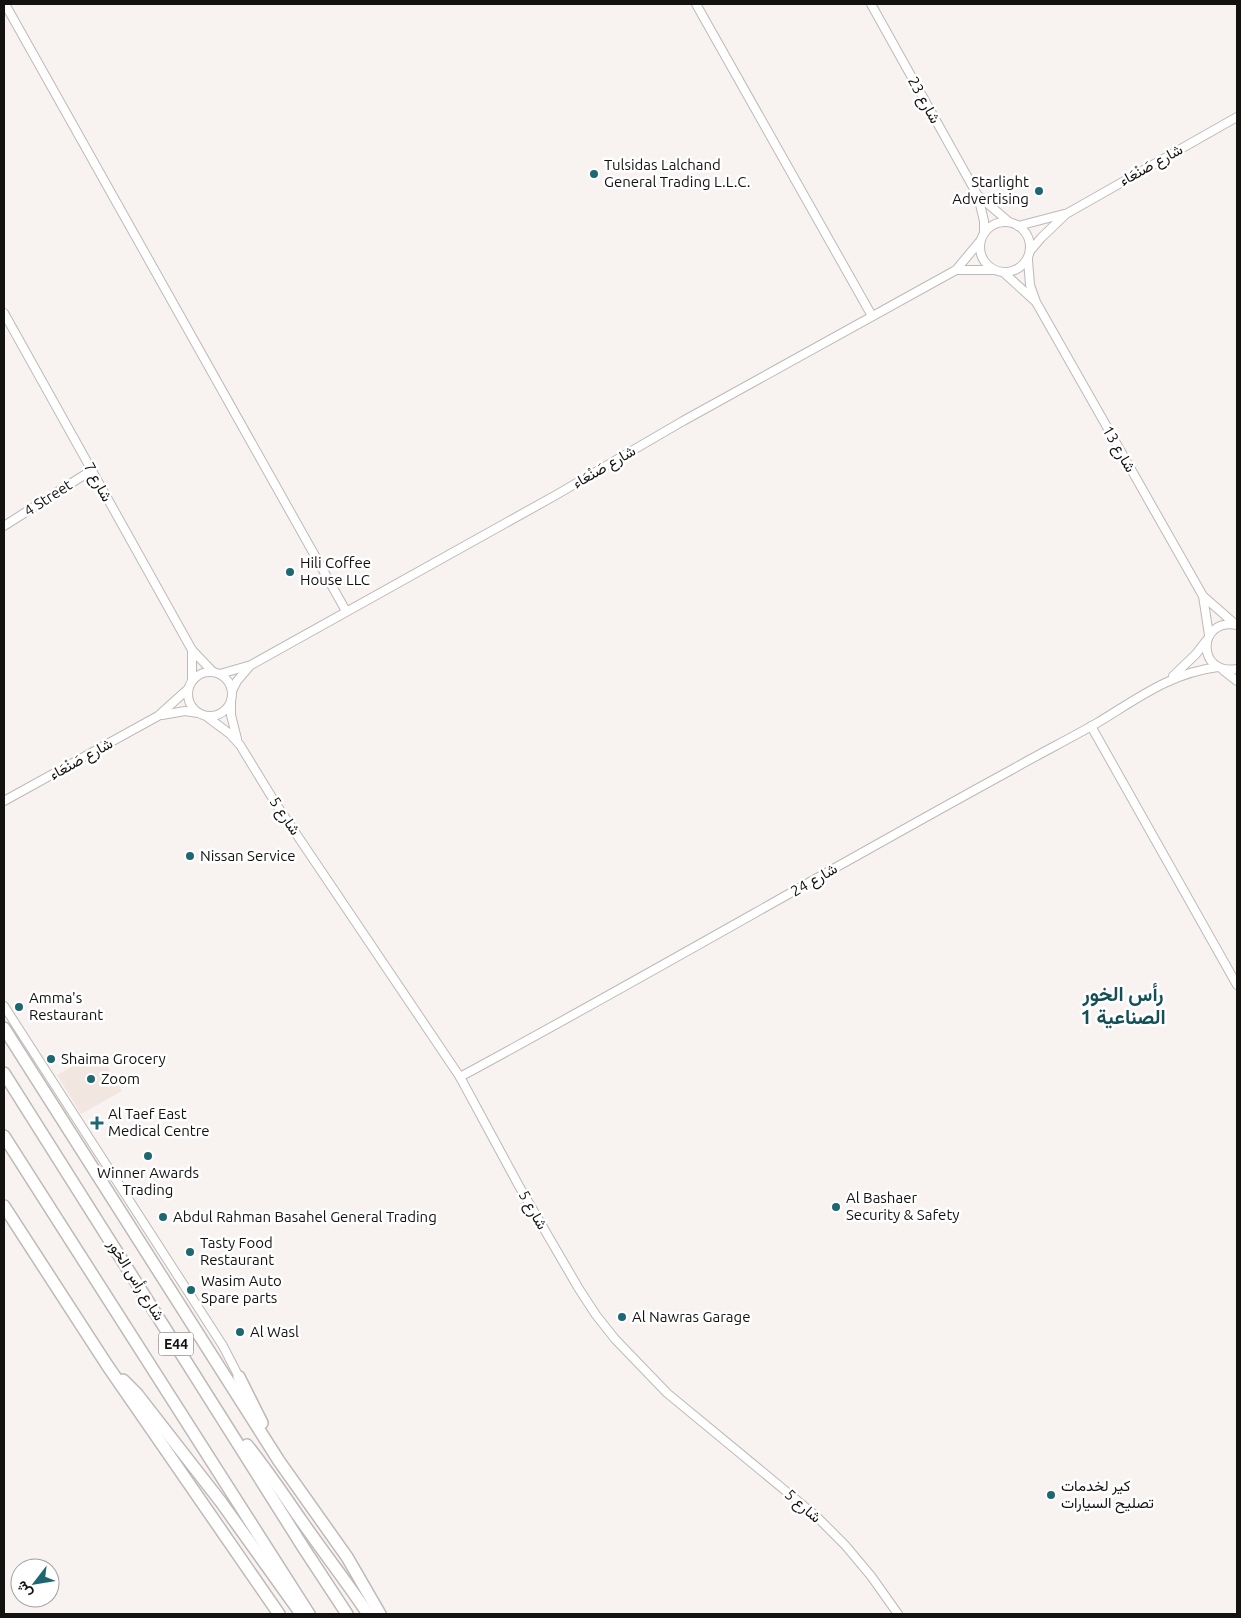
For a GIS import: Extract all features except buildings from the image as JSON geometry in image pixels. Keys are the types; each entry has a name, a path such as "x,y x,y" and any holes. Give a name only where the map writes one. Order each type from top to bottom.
{"highway":[{"path":"4,1028 278,1461 347,1557 380,1614"},
{"name":"شارع رأس الخور","path":"5,1074 303,1548 347,1614"},
{"name":"E44","path":"4,1136 309,1614"},
{"path":"4,1206 107,1365 279,1614"},
{"path":"107,1365 137,1394 221,1502 276,1581 302,1614"},
{"path":"239,1377 261,1422 289,1467 299,1490"},
{"path":"216,1407 271,1475 368,1614"}],"street":[{"path":"5,4 346,611"},
{"path":"696,4 872,316"},
{"name":"شارع 23","path":"870,4 978,196 982,208 983,237"},
{"name":"شارع صَنْعَاء","path":"1030,251 1066,214 1237,117"},
{"name":"شارع 23","path":"978,196 1009,222"},
{"name":"شارع صَنْعَاء","path":"1018,226 1066,214"},
{"path":"1009,222 1018,226 1026,232 1030,241 1028,260 1017,270 1003,272 994,270 982,257 980,249 983,237 995,224 1009,222"},
{"name":"شارع صَنْعَاء","path":"216,673 251,665 956,270 983,237"},
{"name":"شارع 13","path":"1028,260 1030,285 1036,302 1202,596 1237,625"},
{"name":"شارع صَنْعَاء","path":"956,270 994,270"},
{"name":"شارع 13","path":"1003,272 1036,302"},
{"name":"شارع 7","path":"4,313 192,650 216,673"},
{"name":"4 Street","path":"4,526 92,470"},
{"name":"شارع 13","path":"1202,596 1208,637 1206,647 1208,655 1220,668"},
{"path":"1208,637 1214,629 1221,625 1237,625"},
{"name":"شارع 24","path":"1168,681 1196,654 1208,637"},
{"name":"شارع 7","path":"192,650 192,680"},
{"name":"شارع صَنْعَاء","path":"231,696 237,681 251,665"},
{"path":"1220,668 1237,681"},
{"name":"شارع 24","path":"460,1077 568,1019 1168,681 1192,671 1220,668 1237,669"},
{"path":"201,673 216,673 230,684 231,696 228,707 222,713 214,716 203,715 189,703 188,689 192,680 201,673"},
{"name":"شارع صَنْعَاء","path":"158,716 188,689"},
{"name":"شارع 5","path":"231,696 231,715 234,731 240,745 276,804 460,1077 519,1186 579,1289 615,1339 668,1393 816,1516 845,1545 871,1576 898,1614"},
{"name":"شارع صَنْعَاء","path":"4,801 158,716 171,712 185,711 203,715"},
{"name":"شارع 5","path":"203,715 219,724 240,745"},
{"path":"1091,726 1237,985"},
{"path":"4,1006 223,1346 239,1377"}],"shaded area":[{"path":"99,1052 122,1091 81,1114 57,1075"}],"place":[{"name":"Tulsidas Lalchand General Trading L.L.C.","path":"594,174"},
{"name":"Starlight Advertising","path":"1039,191"},
{"name":"Hili Coffee House LLC","path":"290,572"},
{"name":"Nissan Service","path":"190,856"},
{"name":"Amma's Restaurant","path":"19,1007"},
{"name":"Shaima Grocery","path":"51,1059"},
{"name":"Zoom","path":"91,1079"},
{"name":"Al Taef East Medical Centre","path":"97,1123"},
{"name":"Winner Awards Trading","path":"148,1156"},
{"name":"Al Bashaer Security & Safety","path":"836,1207"},
{"name":"Abdul Rahman Basahel General Trading","path":"163,1217"},
{"name":"Tasty Food Restaurant","path":"190,1252"},
{"name":"Wasim Auto Spare parts","path":"191,1290"},
{"name":"Al Nawras Garage","path":"622,1317"},
{"name":"Al Wasl","path":"240,1332"},
{"name":"كير لخدمات تصليح السيارات","path":"1051,1495"}],"district":[{"name":"رأس الخور الصناعية 1","path":"1123,1006"}]}
